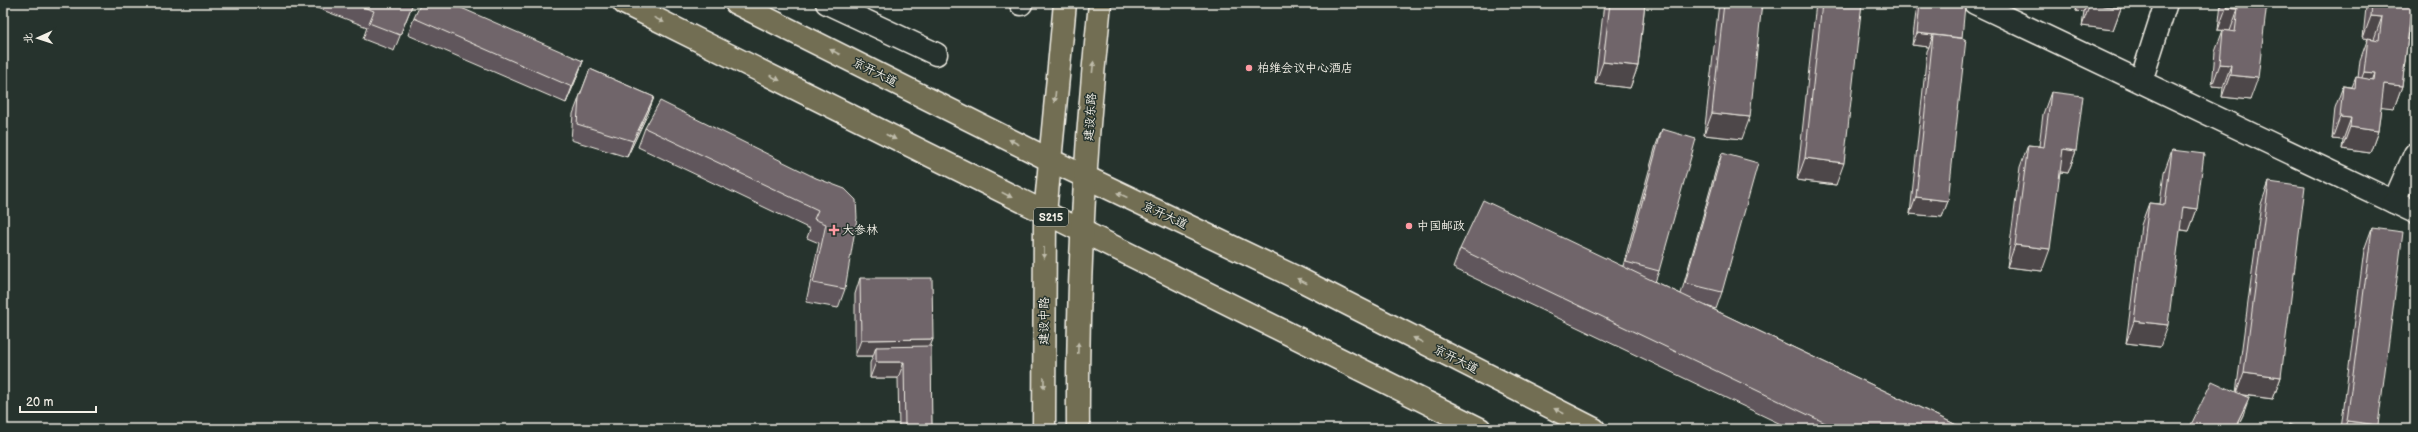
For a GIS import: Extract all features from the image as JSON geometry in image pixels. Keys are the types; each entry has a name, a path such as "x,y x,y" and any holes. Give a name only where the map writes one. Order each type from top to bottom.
{"main road":[{"name":"S215","path":"624,3 1044,214 1082,231 1480,429"},
{"name":"京开大道","path":"736,3 1048,159 1293,276 1594,429"},
{"path":"1044,214 1048,159 1065,3"},
{"name":"建设东路","path":"1082,231 1085,177 1100,3"},
{"name":"建设中路","path":"1044,214 1044,429"},
{"path":"1078,429 1082,231"}],"street":[{"path":"827,3 936,54"},
{"path":"1975,3 2415,212"},
{"path":"2141,82 2166,3"},
{"path":"2394,202 2415,154"}],"building":[{"path":"352,3 413,3 400,35 369,23 374,11"},
{"path":"421,3 450,3 583,61 572,87 414,18"},
{"path":"1610,3 1645,3 1638,66 1603,62"},
{"path":"1724,3 1762,3 1750,117 1712,113"},
{"path":"1822,3 1862,3 1844,163 1805,158"},
{"path":"1920,3 1965,5 1962,38 1917,33"},
{"path":"2090,3 2122,3 2121,8"},
{"path":"2227,3 2267,3 2258,78 2230,75 2231,65 2220,64 2223,30 2235,32 2238,9 2226,8"},
{"path":"2372,3 2412,3 2402,86 2384,84 2378,131 2350,127 2351,118 2340,117 2343,86 2355,88 2356,77 2374,80 2375,73 2364,72 2368,38 2379,40 2382,17 2371,16"},
{"path":"1933,35 1966,39 1948,201 1916,197"},
{"path":"590,69 654,97 633,141 577,124 579,98"},
{"path":"2051,92 2083,96 2076,151 2063,149 2050,249 2015,245 2028,145 2044,147"},
{"path":"660,101 816,178 845,189 856,200 857,218 845,289 813,283 826,224 814,219 818,210 645,128"},
{"path":"1662,129 1696,139 1659,271 1626,262"},
{"path":"2172,150 2204,154 2197,209 2183,207 2168,325 2134,321 2149,203 2165,205"},
{"path":"1722,153 1758,163 1722,292 1685,283"},
{"path":"2269,182 2305,187 2281,377 2244,372"},
{"path":"1483,200 1965,429 1838,429 1460,249"},
{"path":"2372,228 2403,232 2378,425 2347,421"},
{"path":"860,278 932,278 933,339 861,340"},
{"path":"931,346 932,429 905,429 904,362 876,362 876,347"},
{"path":"2212,381 2249,398 2234,429 2189,429"},
{"path":"2289,424 2299,429 2287,429"}],"place":[{"name":"柏维会议中心酒店","path":"1249,68"},
{"name":"中国邮政","path":"1409,226"},
{"name":"大参林","path":"834,230"}]}
